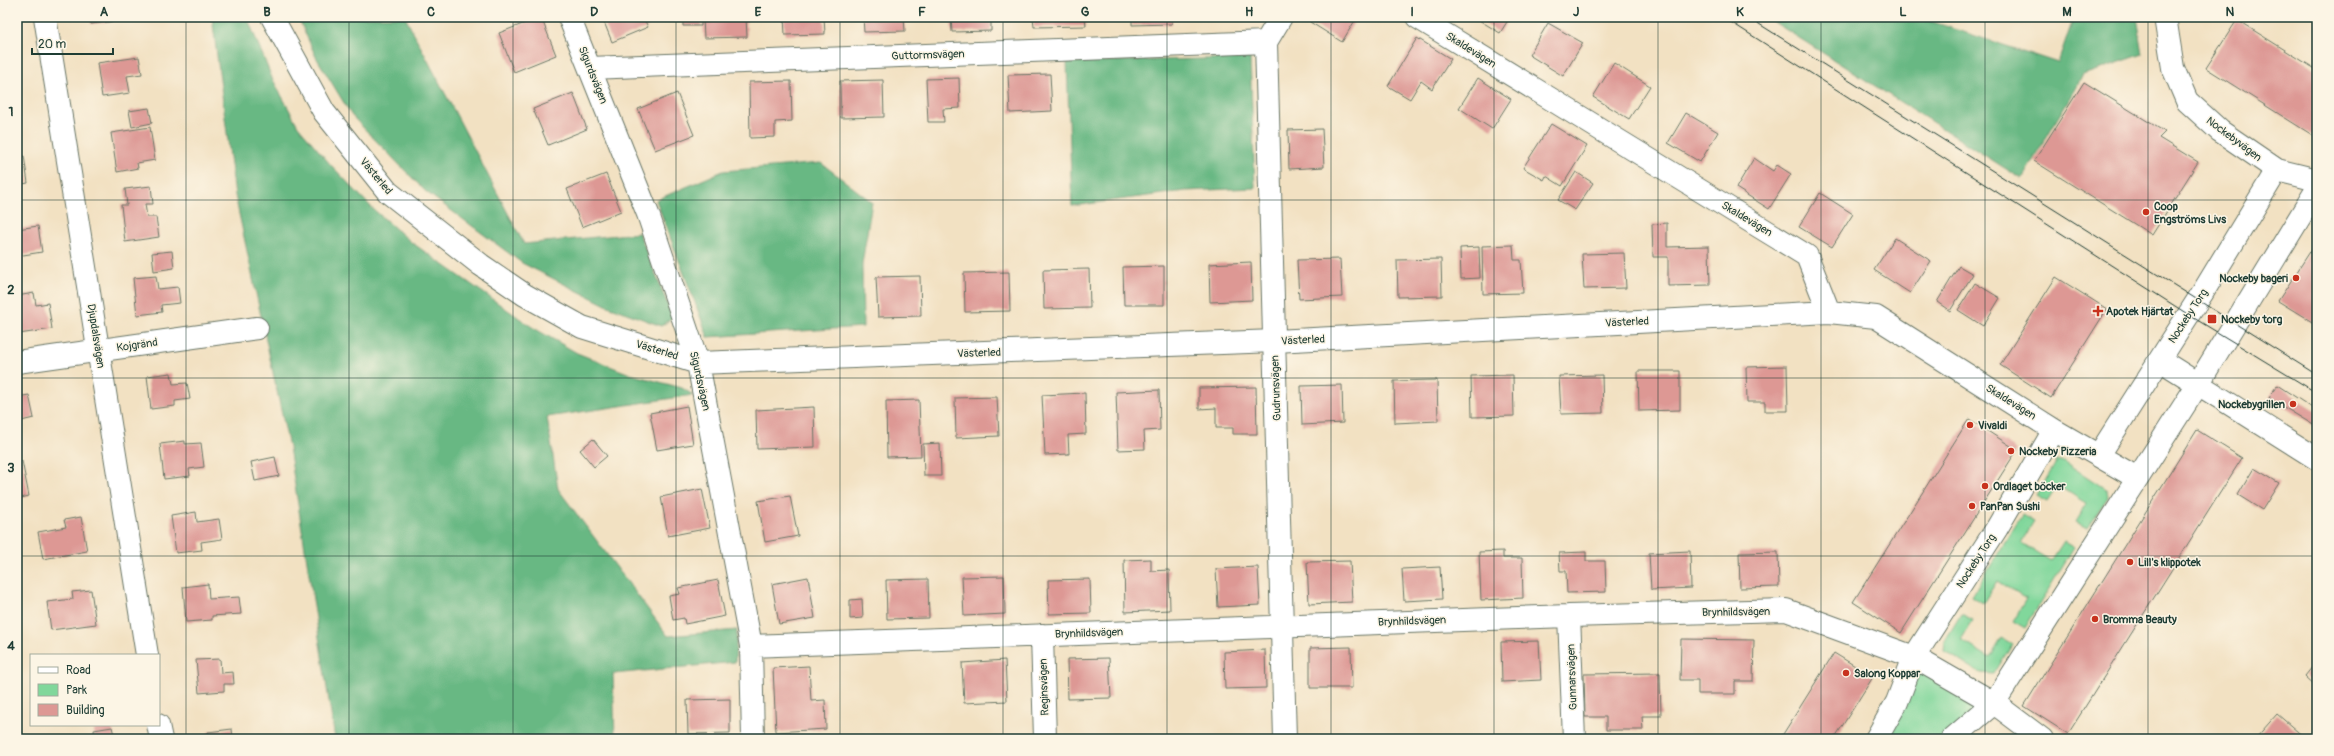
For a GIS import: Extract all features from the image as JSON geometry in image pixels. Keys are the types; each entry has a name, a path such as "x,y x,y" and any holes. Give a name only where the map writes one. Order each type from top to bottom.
{"street":[{"name":"Djupdalsvägen","path":"45,17 147,654"},
{"name":"Västerled","path":"272,17 324,112 388,192 481,265 525,295 582,328 698,363 1275,341 1829,312"},
{"name":"Sigurdsvägen","path":"569,17 648,214 698,363 751,646 753,739"},
{"path":"1266,42 1281,17"},
{"name":"Skaldevägen","path":"1417,17 1807,256 1829,312 1876,317 2054,430"},
{"name":"Nockebyvägen","path":"2165,17 2173,68 2187,101 2220,131 2277,170"},
{"name":"Guttormsvägen","path":"590,68 1266,42"},
{"name":"Gudrunsvägen","path":"1266,42 1286,739"},
{"path":"2277,170 2317,180"},
{"name":"Nockeby Torg","path":"2099,454 2220,266 2277,170"},
{"path":"1952,739 1994,703 2198,384 2317,189"},
{"name":"Kojgränd","path":"17,362 256,328"},
{"path":"2160,360 2317,459"},
{"path":"2054,430 2099,454 2137,478"},
{"name":"Nockeby Torg","path":"1876,739 1897,702 1914,657 1997,528 2054,430"},
{"name":"Brynhildsvägen","path":"751,646 1569,616 1786,610 1914,657 1994,703 2042,739"},
{"name":"Gunnarsvägen","path":"1569,616 1574,739"},
{"name":"Reginsvägen","path":"1042,635 1045,739"},
{"path":"158,726 161,739"}],"green space":[{"path":"212,17 247,17 272,78 298,126 330,164 373,209 411,242 532,327 577,353 630,374 682,388 693,395 547,417 558,489 668,636 737,630 735,662 613,674 615,739 335,739 289,447 235,195"},
{"path":"298,17 405,17 524,244 639,233 673,318 661,326 608,306 522,263 425,191 352,116 316,57"},
{"path":"1766,17 1918,17 2058,63 2074,17 2137,17 2143,54 2083,75 2022,179"},
{"path":"1250,58 1255,188 1185,191 1072,206 1067,62"},
{"path":"821,163 872,202 862,264 863,327 708,337 656,200 723,171"},
{"path":"2057,461 2063,461 2107,490 2108,497 2087,528 2076,522 2087,504 2058,485 2047,502 2036,496"},
{"path":"2022,515 2034,522 2021,543 2051,561 2064,541 2074,547 2025,628 2013,621 2026,599 1997,581 1983,603 1972,596"},
{"path":"1961,614 1973,620 1961,640 1990,658 2002,638 2012,644 1994,674 1981,673 1944,651 1945,641"},
{"path":"1914,657 1994,703 1952,739 1875,739"}],"building":[{"path":"90,17 139,17 139,18 91,24"},
{"path":"541,17 556,55 514,72 499,33"},
{"path":"602,17 643,17 648,27 612,42"},
{"path":"683,17 701,17 701,26 683,26"},
{"path":"703,17 746,17 747,37 704,38"},
{"path":"784,17 824,17 825,34 785,35"},
{"path":"863,17 904,17 905,31 864,32"},
{"path":"951,17 991,17 991,31 952,32"},
{"path":"1033,17 1085,17 1086,26 1034,27"},
{"path":"1132,17 1172,17 1172,24 1132,25"},
{"path":"1313,17 1357,17 1342,42 1310,22"},
{"path":"1474,17 1510,17 1500,33"},
{"path":"2237,20 2317,70 2317,138 2206,68"},
{"path":"1548,23 1583,43 1563,76 1529,55"},
{"path":"1417,38 1451,59 1432,89 1421,81 1410,99 1388,86"},
{"path":"139,57 142,74 127,76 130,93 102,97 97,63"},
{"path":"1614,63 1650,86 1629,119 1593,97"},
{"path":"1050,74 1052,111 1010,113 1008,75"},
{"path":"959,78 960,108 943,109 944,122 928,122 926,79"},
{"path":"1478,78 1511,99 1492,129 1459,108"},
{"path":"883,80 884,117 841,118 840,81"},
{"path":"791,81 792,121 775,122 775,137 750,138 749,82"},
{"path":"2084,82 2165,132 2159,138 2198,162 2152,235 2034,161"},
{"path":"573,93 587,129 548,145 533,109"},
{"path":"677,93 694,135 655,150 638,109"},
{"path":"149,108 152,123 132,127 129,111"},
{"path":"1686,113 1718,132 1700,162 1668,143"},
{"path":"1551,124 1587,146 1562,186 1546,176 1544,180 1523,168"},
{"path":"150,127 155,160 137,163 138,168 117,172 111,133"},
{"path":"1322,129 1324,167 1289,169 1288,130"},
{"path":"24,156 28,183 17,185 17,158"},
{"path":"1754,158 1773,171 1777,165 1791,174 1769,209 1736,188"},
{"path":"1576,172 1593,183 1575,210 1558,200"},
{"path":"606,174 621,211 582,227 567,189"},
{"path":"151,186 153,204 145,204 147,217 156,217 159,237 125,242 121,205 127,205 125,189"},
{"path":"1820,193 1853,214 1832,247 1799,227"},
{"path":"1667,223 1667,247 1709,246 1710,285 1668,286 1668,257 1653,257 1652,224"},
{"path":"38,226 42,252 17,256 17,229"},
{"path":"1895,238 1931,261 1910,293 1874,270"},
{"path":"2317,241 2317,325 2278,301"},
{"path":"1513,245 1514,260 1521,260 1523,293 1483,294 1482,246"},
{"path":"1479,247 1480,278 1461,279 1460,248"},
{"path":"172,251 174,268 154,271 152,253"},
{"path":"1624,253 1626,288 1584,289 1582,254"},
{"path":"1340,259 1342,297 1299,299 1297,260"},
{"path":"1441,259 1442,296 1398,297 1397,260"},
{"path":"1251,262 1252,300 1210,302 1209,264"},
{"path":"1164,266 1164,305 1124,305 1123,267"},
{"path":"1959,266 1973,274 1950,311 1937,302"},
{"path":"1089,269 1090,308 1044,309 1043,270"},
{"path":"1009,272 1010,311 965,312 964,273"},
{"path":"156,276 158,289 178,287 180,303 161,305 162,312 137,315 133,278"},
{"path":"920,276 921,316 878,317 876,277"},
{"path":"2056,277 2107,309 2051,398 2000,365"},
{"path":"1975,283 2000,298 1983,326 1958,310"},
{"path":"34,293 36,305 48,303 52,329 19,334 17,296"},
{"path":"1787,366 1788,411 1765,411 1765,402 1747,402 1746,367"},
{"path":"1638,371 1680,371 1680,410 1639,411"},
{"path":"171,373 173,384 187,383 190,399 175,401 175,406 151,409 147,376"},
{"path":"1513,375 1514,416 1472,417 1471,376"},
{"path":"1602,375 1603,413 1561,414 1559,376"},
{"path":"1437,380 1438,421 1395,423 1394,381"},
{"path":"1342,385 1343,423 1302,425 1301,386"},
{"name":"Nockebygrillen","path":"2277,385 2317,411 2317,423 2315,426 2269,398"},
{"path":"1256,387 1257,434 1233,434 1233,428 1216,428 1216,408 1199,409 1199,388"},
{"path":"1159,390 1160,430 1144,431 1145,449 1118,450 1116,392"},
{"path":"1085,393 1086,434 1068,435 1069,454 1045,455 1042,395"},
{"path":"29,395 34,418 17,422 17,397"},
{"path":"997,397 999,436 956,438 955,398"},
{"path":"919,400 921,456 887,457 886,401"},
{"path":"687,406 693,444 657,450 650,413"},
{"path":"814,407 815,447 757,449 756,410"},
{"path":"1969,419 2017,450 1901,633 1853,602"},
{"path":"2197,430 2242,458 2068,734 2024,706"},
{"path":"593,439 607,456 594,467 580,450"},
{"path":"185,441 185,444 201,443 204,467 189,469 190,476 164,479 160,444"},
{"path":"940,443 941,476 924,476 923,444"},
{"path":"275,457 279,476 255,481 251,462"},
{"path":"22,461 29,496 17,499 17,462"},
{"path":"2254,468 2279,483 2262,510 2238,495"},
{"path":"702,489 710,528 668,536 661,497"},
{"path":"790,496 798,536 765,542 758,501"},
{"path":"196,512 197,522 219,519 222,539 201,542 202,550 176,553 171,516"},
{"path":"81,517 87,551 43,559 38,532 66,527 64,520"},
{"path":"1503,551 1503,558 1522,558 1523,598 1481,600 1479,552"},
{"path":"1690,551 1691,588 1651,590 1649,553"},
{"path":"1586,552 1586,561 1605,561 1606,592 1567,593 1566,571 1560,571 1559,553"},
{"path":"1778,552 1779,587 1740,588 1739,553"},
{"path":"1151,559 1151,571 1169,570 1170,610 1125,612 1124,560"},
{"path":"1350,561 1352,602 1309,604 1307,562"},
{"path":"1258,567 1260,605 1218,607 1216,569"},
{"path":"1440,567 1442,599 1404,601 1402,569"},
{"path":"1004,576 1005,614 964,616 962,577"},
{"path":"808,577 815,618 779,624 772,584"},
{"path":"928,579 929,618 887,619 886,580"},
{"path":"1090,579 1091,613 1049,614 1048,580"},
{"path":"718,580 725,616 685,624 684,618 673,620 669,596 680,594 678,588"},
{"path":"208,584 209,599 239,597 241,614 212,616 212,620 186,622 183,587"},
{"path":"91,590 96,624 51,630 47,602 73,599 72,592"},
{"path":"862,599 863,618 850,619 850,600"},
{"path":"1681,639 1754,640 1753,681 1735,681 1735,694 1698,694 1698,680 1680,680"},
{"path":"1539,641 1541,680 1502,682 1501,642"},
{"path":"1351,647 1352,688 1310,688 1310,648"},
{"path":"1265,650 1266,688 1225,689 1224,652"},
{"path":"1834,653 1873,677 1834,739 1780,739"},
{"path":"1109,658 1111,698 1068,699 1067,659"},
{"path":"220,659 221,673 233,672 234,684 224,684 224,691 199,693 196,660"},
{"path":"1005,660 1007,701 964,703 962,663"},
{"path":"2317,661 2317,687 2305,676"},
{"path":"809,666 811,701 825,700 826,729 776,732 773,668"},
{"path":"1660,673 1661,716 1642,716 1643,730 1606,730 1606,717 1585,717 1584,674"},
{"path":"730,699 730,733 688,734 687,700"},
{"path":"2277,714 2305,738 2255,739"},
{"path":"112,727 115,739 95,739 94,730"},
{"path":"232,729 233,739 209,739 208,732"}],"tram line":[{"path":"1723,17 2189,315 2317,393"},
{"path":"1748,17 2317,375"}],"place":[{"name":"Coop Engströms Livs","path":"2146,212"},
{"name":"Nockeby bageri","path":"2296,278"},
{"name":"Apotek Hjärtat","path":"2098,311"},
{"name":"Nockeby torg","path":"2212,319"},
{"name":"Nockebygrillen","path":"2293,404"},
{"name":"Vivaldi","path":"1970,425"},
{"name":"Nockeby Pizzeria","path":"2011,451"},
{"name":"Ordlaget böcker","path":"1985,486"},
{"name":"PanPan Sushi","path":"1972,506"},
{"name":"Lill's klippotek","path":"2130,562"},
{"name":"Bromma Beauty","path":"2095,619"},
{"name":"Salong Koppar","path":"1846,673"}]}
